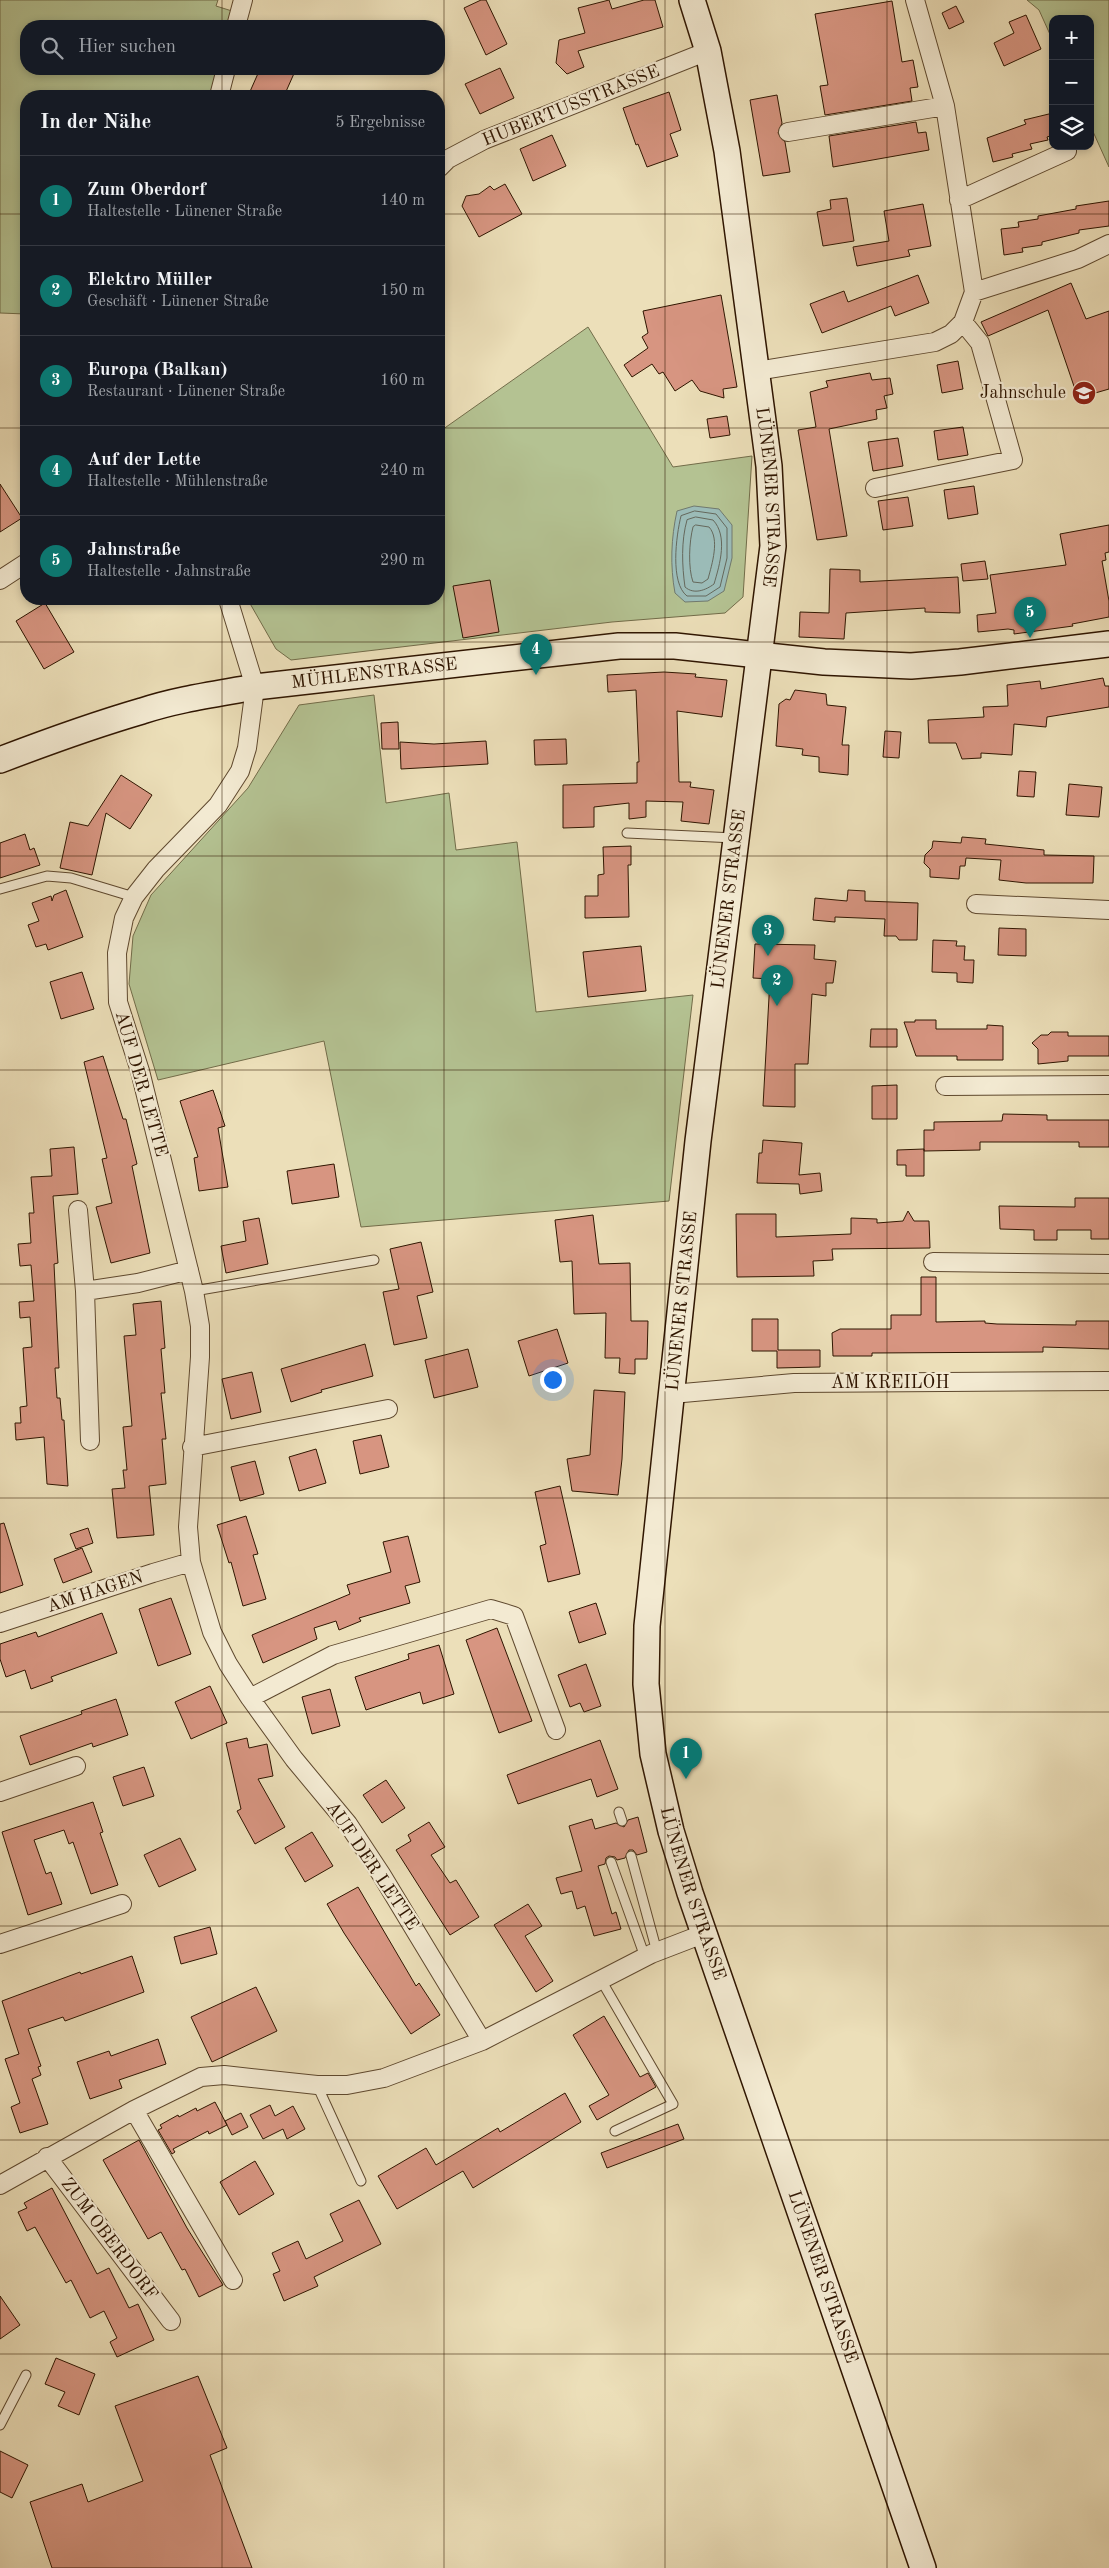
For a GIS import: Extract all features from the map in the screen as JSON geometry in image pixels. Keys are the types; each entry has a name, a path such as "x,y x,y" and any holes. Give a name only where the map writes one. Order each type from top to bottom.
{"main road":[{"name":"LÜNENER STRASSE","path":"692,0 708,51 727,151 770,466 773,546 698,1141 647,1626 646,1684 649,1724 660,1789 704,1934 923,2568"},
{"name":"MÜHLENSTRASSE","path":"0,760 51,740 143,710 255,687 619,646 675,646 824,662 911,666 1109,644"}],"street":[{"path":"238,20 243,0"},
{"path":"757,371 935,342 951,334 963,322 974,292 945,106 916,0"},
{"name":"HUBERTUSSTRASSE","path":"445,162 484,140 708,51"},
{"path":"221,90 224,75"},
{"path":"788,132 945,106"},
{"path":"959,200 1067,151"},
{"path":"974,292 1078,258 1109,244"},
{"path":"875,488 1013,460 980,343 963,322"},
{"path":"0,580 20,567"},
{"path":"230,605 255,687"},
{"name":"AUF DER LETTE","path":"255,687 252,726 240,771 218,805 156,869 134,897 124,918 117,953 118,1002 140,1071 194,1291 200,1326 200,1357 192,1447 188,1527 191,1562 212,1632 228,1664 294,1759 348,1824 381,1874 482,2042"},
{"path":"976,904 1109,910"},
{"path":"945,1086 1109,1084"},
{"path":"78,1210 85,1291 90,1441"},
{"path":"934,1262 1109,1264"},
{"path":"85,1291 138,1283 189,1270"},
{"name":"AM KREILOH","path":"672,1394 794,1383 1109,1381"},
{"path":"192,1447 388,1409"},
{"name":"AM HAGEN","path":"0,1623 191,1562"},
{"path":"250,1698 333,1655 491,1609 514,1616 556,1730"},
{"path":"0,1792 76,1766"},
{"path":"0,1944 122,1904"},
{"path":"0,2185 47,2157 189,2081 213,2075 317,2085 347,2085 384,2078 482,2042 651,1954 704,1934"},
{"path":"134,2110 233,2280"},
{"name":"ZUM OBERDORF","path":"47,2157 171,2321"}],"lane":[{"path":"627,833 737,838"},
{"path":"0,888 47,876 71,878 134,897"},
{"path":"194,1291 374,1260"},
{"path":"631,1856 651,1954"},
{"path":"611,1862 651,1954"},
{"path":"602,1980 673,2104 615,2132"},
{"path":"317,2085 361,2180"},
{"path":"0,2426 26,2375"}],"green space":[{"path":"0,0 218,0 216,6 232,11 230,20 20,20 20,75 216,75 213,90 20,90 20,314 0,313"},
{"path":"1027,0 1109,0 1109,167 1094,134 1094,15 1049,15 1049,32 1039,10"},
{"path":"588,327 673,467 752,456 743,597 725,613 612,622 291,660 276,649 251,605 445,605 445,428"},
{"path":"374,695 386,803 449,793 456,850 517,842 536,1012 693,995 669,1201 361,1227 324,1041 158,1080 129,984 133,936 151,895 248,788 299,705"}],"water":[{"path":"694,506 719,509 732,525 732,558 724,591 708,601 685,602 675,593 672,573 673,531 677,511"}],"building":[{"path":"481,0 486,0 507,44 486,55 464,8"},
{"path":"609,0 612,9 644,0 655,0 663,27 578,51 584,67 567,74 556,63 559,40 585,33 578,8"},
{"path":"892,1 902,62 913,60 918,87 910,88 912,101 825,115 820,86 828,85 815,14"},
{"path":"956,6 964,22 949,29 942,13"},
{"path":"1026,15 1041,49 1004,66 994,43 1014,33 1009,22"},
{"path":"500,68 514,98 480,114 465,84"},
{"path":"257,75 293,75 287,90 251,90"},
{"path":"669,92 681,130 670,134 678,156 647,167 638,144 636,145 623,108"},
{"path":"777,95 782,123 778,133 785,142 790,172 763,176 750,100"},
{"path":"1049,114 1048,140 1030,144 1032,149 1012,154 1013,157 993,162 987,138 1026,124 1024,120"},
{"path":"916,122 918,133 926,132 929,150 833,167 829,136"},
{"path":"552,135 566,166 533,181 520,149"},
{"path":"505,184 522,214 479,237 462,206 466,196 479,194 490,186 494,190"},
{"path":"847,198 854,241 823,246 817,212 831,209 830,200"},
{"path":"1109,201 1109,226 1079,230 1079,233 1042,242 1042,245 1022,248 1023,252 1004,255 1001,229 1019,227 1018,222 1076,209 1076,206"},
{"path":"923,204 931,246 908,250 910,256 857,266 853,247 889,241 884,211"},
{"path":"918,275 929,303 895,316 891,306 822,333 810,304 844,291 848,302"},
{"path":"1071,283 1086,319 1109,311 1109,389 1078,398 1048,310 988,336 981,322"},
{"path":"721,295 737,387 723,389 724,398 700,391 692,380 675,391 663,372 659,374 652,364 632,377 624,365 648,348 642,337 648,333 643,311"},
{"path":"958,361 963,389 942,393 937,365"},
{"path":"870,373 872,380 890,378 893,394 884,396 887,408 876,410 877,419 829,429 847,536 817,540 798,430 816,427 810,392 828,387 826,381"},
{"path":"727,416 730,435 710,438 707,419"},
{"path":"963,427 968,455 938,460 934,431"},
{"path":"898,438 903,466 873,471 868,442"},
{"path":"0,484 20,515 20,519 0,532"},
{"path":"974,486 978,514 948,519 944,490"},
{"path":"908,497 913,526 883,530 878,501"},
{"path":"1109,525 1109,552 1105,553 1106,560 1102,561 1109,601 1109,617 1072,624 1073,626 1014,634 1014,630 1008,629 978,632 977,615 996,613 990,575 1066,565 1060,534"},
{"path":"985,561 988,579 963,581 961,564"},
{"path":"830,569 860,570 860,582 958,577 960,613 925,612 925,608 846,613 844,639 799,637 800,612 829,613"},
{"path":"490,580 499,632 463,638 453,586"},
{"path":"42,605 46,605 74,652 44,669 16,621"},
{"path":"664,672 696,674 695,677 727,680 722,717 677,711 679,782 691,782 690,787 714,790 709,824 681,821 683,802 646,801 646,817 629,819 629,803 594,807 594,827 563,828 563,785 637,783 637,762 639,762 636,690 608,692 607,675"},
{"path":"1103,678 1105,686 1109,686 1109,707 1047,717 1046,727 1014,724 1012,755 981,753 981,758 962,759 956,743 929,743 928,720 984,717 983,707 1008,706 1007,685 1040,681 1041,689"},
{"path":"795,690 826,694 827,705 846,707 842,745 849,745 848,775 819,772 819,757 802,755 803,749 776,746 779,704 786,699 790,700"},
{"path":"398,722 399,749 382,749 381,723"},
{"path":"885,731 901,732 899,758 883,757"},
{"path":"566,739 567,764 535,765 534,740"},
{"path":"486,741 488,764 401,769 400,742 434,744"},
{"path":"1019,771 1036,772 1034,797 1017,796"},
{"path":"121,775 152,795 130,829 106,813 92,875 60,868 70,822 88,826"},
{"path":"1069,784 1102,787 1099,817 1066,815"},
{"path":"25,834 30,850 34,848 40,865 0,878 0,843"},
{"path":"962,837 986,839 985,844 1044,850 1044,855 1094,856 1093,883 1026,883 999,880 1001,860 966,858 965,866 960,866 959,879 930,877 930,869 924,863 925,855 932,848 933,841 961,843"},
{"path":"631,846 631,865 628,865 629,917 585,918 585,896 598,896 598,875 604,874 603,847"},
{"path":"66,890 83,937 48,950 46,944 36,947 28,925 39,921 32,903 51,896 52,901 54,895"},
{"path":"848,890 865,891 865,901 918,903 917,940 899,940 896,936 884,936 885,919 835,917 835,922 813,920 815,898 847,901"},
{"path":"999,928 1026,929 1026,956 998,955"},
{"path":"933,940 957,941 956,946 965,946 964,960 974,960 973,983 957,982 957,973 932,972"},
{"path":"755,944 815,945 814,959 836,961 833,983 826,983 826,996 812,994 808,1064 795,1064 795,1107 763,1106 770,979 753,978"},
{"path":"641,946 646,991 588,997 583,952"},
{"path":"82,972 94,1009 61,1019 50,982"},
{"path":"915,1020 936,1020 936,1029 987,1029 987,1025 1003,1026 1003,1060 957,1060 957,1056 916,1056 904,1022 915,1022"},
{"path":"871,1029 897,1029 897,1047 870,1047"},
{"path":"1051,1032 1068,1032 1068,1036 1109,1036 1109,1056 1068,1056 1068,1061 1038,1064 1038,1049 1032,1043 1041,1035 1048,1035"},
{"path":"103,1056 123,1119 126,1119 137,1164 132,1166 150,1253 111,1263 96,1207 112,1203 102,1159 107,1158 84,1062"},
{"path":"897,1085 897,1119 872,1119 872,1086"},
{"path":"213,1090 225,1126 218,1128 228,1187 199,1191 194,1158 198,1157 180,1101"},
{"path":"1003,1114 1047,1115 1047,1120 1109,1120 1109,1147 1079,1147 1079,1142 980,1142 980,1150 924,1151 924,1130 934,1130 934,1122 1002,1121"},
{"path":"763,1140 802,1143 799,1175 820,1173 822,1191 800,1194 799,1184 757,1183 759,1153 762,1153"},
{"path":"74,1147 78,1194 53,1196 58,1263 54,1264 59,1368 55,1368 57,1398 60,1398 62,1420 64,1420 68,1486 47,1484 44,1437 16,1440 15,1423 21,1423 20,1407 27,1406 23,1348 32,1347 30,1317 20,1318 19,1302 34,1301 31,1265 20,1266 18,1244 31,1243 29,1213 34,1213 31,1177 52,1176 50,1149"},
{"path":"924,1149 924,1176 906,1176 906,1165 897,1165 897,1150"},
{"path":"334,1164 339,1197 292,1204 287,1171"},
{"path":"1075,1198 1109,1198 1109,1239 1091,1239 1091,1230 1057,1230 1057,1240 1034,1240 1034,1230 1000,1229 999,1206 1075,1207"},
{"path":"908,1211 914,1221 929,1221 930,1248 832,1249 833,1260 813,1261 814,1276 737,1277 736,1214 776,1214 776,1237 851,1234 851,1218 877,1219 877,1223 903,1221"},
{"path":"593,1215 599,1264 630,1263 631,1321 648,1321 647,1359 635,1359 635,1374 619,1373 620,1358 605,1358 606,1313 574,1314 572,1261 560,1262 555,1220"},
{"path":"259,1218 268,1264 226,1273 221,1246 246,1241 243,1221"},
{"path":"421,1242 433,1292 417,1296 427,1338 394,1345 383,1292 399,1289 390,1249"},
{"path":"921,1277 936,1277 936,1322 985,1321 985,1323 997,1324 1076,1325 1076,1321 1109,1321 1109,1349 1043,1347 1043,1352 872,1353 872,1356 833,1356 832,1333 840,1329 891,1329 891,1315 921,1315"},
{"path":"161,1301 165,1348 161,1349 165,1393 161,1393 166,1439 162,1439 166,1484 149,1486 154,1535 117,1538 112,1489 125,1488 123,1470 127,1470 123,1427 132,1426 124,1336 136,1335 133,1304"},
{"path":"752,1319 778,1319 778,1350 820,1350 820,1367 777,1368 777,1351 752,1351"},
{"path":"557,1329 568,1363 529,1376 518,1341"},
{"path":"365,1344 373,1376 321,1390 322,1392 291,1402 281,1369"},
{"path":"468,1349 478,1387 434,1398 425,1360"},
{"path":"252,1372 261,1412 231,1419 222,1379"},
{"path":"594,1390 625,1392 622,1459 618,1495 572,1491 567,1459 590,1455"},
{"path":"381,1435 389,1467 360,1474 353,1441"},
{"path":"316,1449 326,1483 299,1491 289,1457"},
{"path":"255,1461 264,1494 240,1501 231,1467"},
{"path":"560,1486 580,1574 548,1582 540,1546 546,1544 535,1492"},
{"path":"246,1516 258,1554 253,1555 266,1599 243,1606 231,1562 229,1563 217,1525"},
{"path":"4,1523 23,1585 0,1593 0,1524"},
{"path":"88,1528 93,1543 76,1549 70,1534"},
{"path":"408,1536 420,1582 405,1586 410,1603 359,1618 361,1621 339,1630 336,1621 314,1628 317,1639 263,1663 252,1635 350,1594 347,1585 391,1572 383,1542"},
{"path":"82,1548 92,1572 63,1583 54,1559"},
{"path":"171,1598 191,1654 158,1666 139,1609"},
{"path":"596,1603 606,1634 579,1643 569,1612"},
{"path":"102,1613 117,1653 51,1677 53,1681 31,1689 25,1670 6,1677 0,1659 0,1644 36,1632 38,1637"},
{"path":"497,1628 532,1721 499,1733 466,1640"},
{"path":"439,1645 454,1694 423,1704 420,1692 366,1710 355,1677 409,1659 408,1654"},
{"path":"586,1664 601,1706 584,1712 580,1703 570,1707 558,1675"},
{"path":"210,1686 227,1723 191,1739 175,1702"},
{"path":"330,1689 340,1726 312,1734 302,1697"},
{"path":"116,1699 128,1735 93,1747 92,1743 30,1765 20,1736 82,1714 81,1711"},
{"path":"247,1738 249,1748 267,1744 273,1776 258,1779 285,1827 255,1844 237,1811 241,1809 226,1743"},
{"path":"600,1740 618,1789 597,1797 591,1779 518,1804 507,1775"},
{"path":"144,1767 154,1796 123,1806 113,1777"},
{"path":"386,1780 405,1808 382,1823 363,1795"},
{"path":"93,1802 103,1832 100,1833 118,1885 91,1894 73,1842 69,1844 64,1830 34,1840 46,1874 51,1872 62,1904 28,1915 2,1832"},
{"path":"638,1817 647,1852 637,1855 633,1850 629,1850 625,1858 617,1860 615,1857 609,1856 606,1858 605,1864 598,1866 612,1914 616,1912 621,1929 594,1936 585,1906 577,1909 572,1891 561,1894 556,1878 582,1871 569,1826 592,1819 595,1829 616,1823 624,1827 628,1820"},
{"path":"429,1822 445,1847 431,1855 450,1883 456,1880 479,1917 450,1935 396,1850 411,1841 408,1835"},
{"path":"312,1832 333,1866 305,1882 285,1848"},
{"path":"180,1838 196,1870 159,1887 144,1855"},
{"path":"358,1887 416,1986 419,1983 440,2015 411,2034 327,1904"},
{"path":"528,1904 542,1926 525,1936 553,1981 536,1992 494,1925"},
{"path":"210,1927 217,1954 181,1964 174,1937"},
{"path":"132,1956 144,1992 65,2021 63,2017 28,2029 41,2066 38,2067 41,2075 32,2079 48,2124 20,2133 11,2107 20,2103 5,2059 19,2054 2,2001 80,1972 81,1974"},
{"path":"256,1987 277,2031 212,2062 191,2017"},
{"path":"604,2016 640,2077 648,2073 656,2087 597,2120 589,2106 609,2095 573,2035"},
{"path":"158,2039 166,2064 119,2080 122,2088 90,2099 77,2062 109,2051 111,2056"},
{"path":"565,2093 581,2122 473,2188 463,2171 397,2209 378,2176 426,2148 436,2165 498,2128 500,2132"},
{"path":"215,2102 227,2125 209,2134 208,2131 173,2149 175,2152 172,2154 158,2130 162,2128 160,2125 178,2115 179,2117 196,2108 197,2111"},
{"path":"270,2105 275,2116 293,2106 305,2129 287,2139 283,2129 263,2139 250,2115"},
{"path":"241,2113 248,2127 232,2135 225,2121"},
{"path":"678,2124 684,2139 607,2168 601,2153"},
{"path":"139,2140 187,2228 223,2285 199,2297 185,2269 182,2270 161,2232 148,2239 103,2160"},
{"path":"255,2161 274,2194 239,2215 220,2182"},
{"path":"52,2188 97,2274 109,2268 129,2308 138,2304 154,2340 117,2357 110,2342 117,2338 104,2311 90,2318 71,2280 66,2283 35,2227 27,2231 18,2212 27,2208 24,2203"},
{"path":"359,2200 381,2244 314,2277 318,2286 284,2301 273,2274 280,2271 272,2253 298,2241 306,2259 343,2241 330,2214"},
{"path":"0,2296 20,2325 0,2339"},
{"path":"56,2358 95,2374 79,2415 58,2406 65,2392 45,2384"},
{"path":"198,2376 227,2448 210,2455 252,2568 52,2568 30,2502 82,2484 88,2502 143,2481 115,2406"},
{"path":"0,2451 28,2465 12,2498 0,2492"}],"place":[{"name":"Jahnschule","path":"1084,393"},
{"name":"Jahnstraße","path":"1030,638"},
{"name":"Auf der Lette","path":"536,675"},
{"name":"Europa (Balkan)","path":"768,956"},
{"name":"Elektro Müller","path":"777,1006"},
{"name":"Zum Oberdorf","path":"686,1779"}]}
